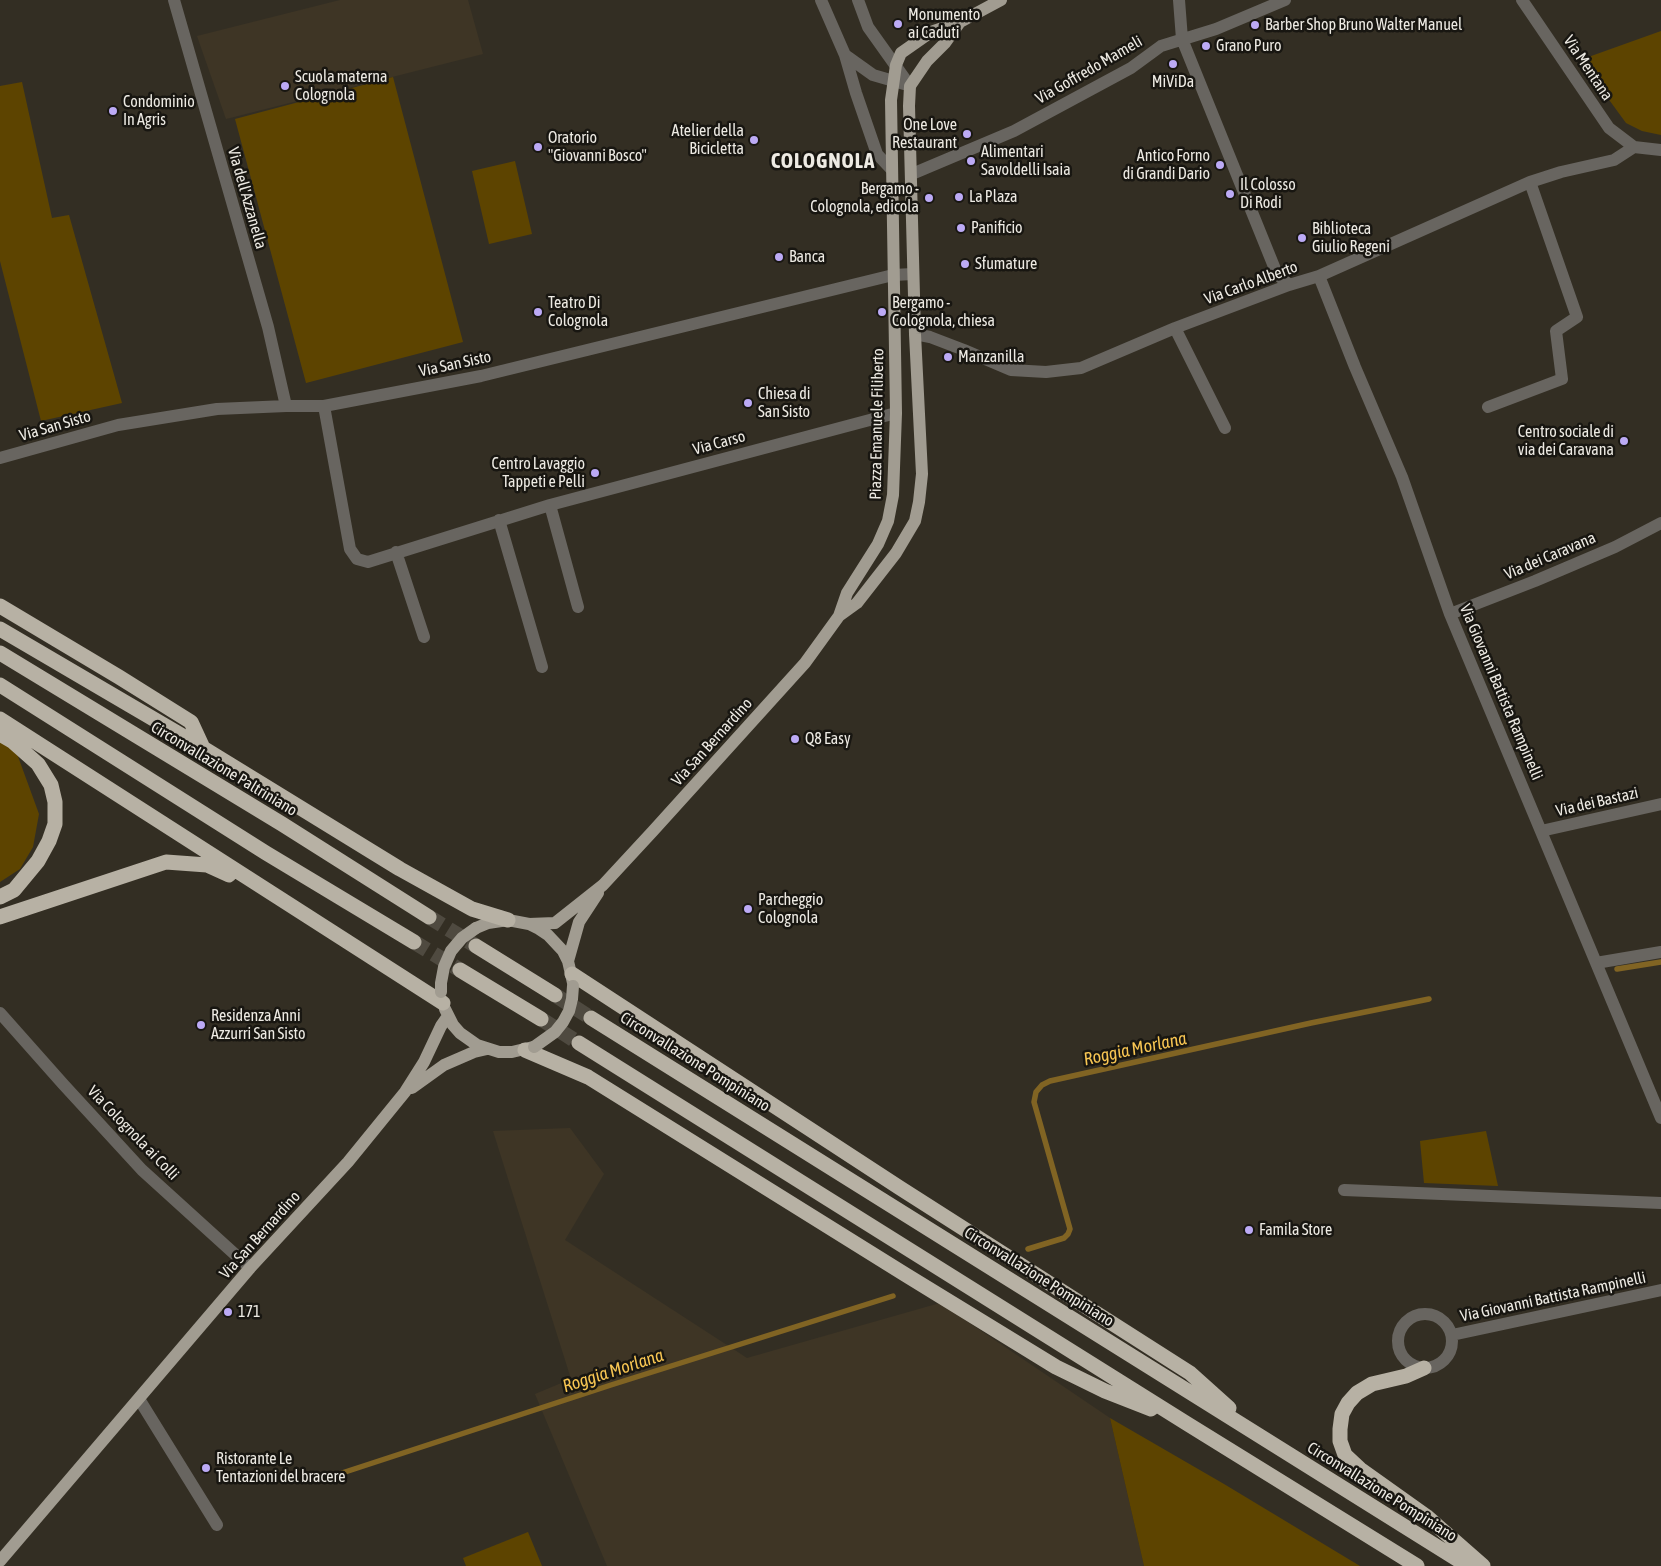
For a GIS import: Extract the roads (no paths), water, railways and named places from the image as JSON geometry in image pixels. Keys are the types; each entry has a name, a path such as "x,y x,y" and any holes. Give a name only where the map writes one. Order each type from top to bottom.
{"highway":[{"path":"0,606 191,722 203,748"},
{"path":"0,629 203,748 457,902 472,909 508,920"},
{"name":"Circonvallazione Paltriniano","path":"0,653 282,824 429,917"},
{"path":"68,670 119,677"},
{"path":"0,685 266,853 414,942"},
{"path":"0,718 444,1004"},
{"path":"0,734 12,741 38,764 51,785 55,802 55,824 49,841 38,861 14,890 0,896"},
{"path":"0,918 166,862 207,865 226,873 267,899 306,915"},
{"path":"476,946 555,995"},
{"path":"460,970 541,1019"},
{"path":"571,973 900,1188 1190,1373 1262,1437"},
{"name":"Circonvallazione Pompiniano","path":"591,1018 1468,1566"},
{"path":"579,1043 1418,1566"},
{"path":"530,1048 588,1077 906,1276 1056,1367 1104,1391 1186,1423"},
{"path":"1424,1368 1406,1376 1372,1384 1357,1393 1348,1403 1342,1414 1340,1441 1345,1455 1360,1469 1426,1516 1483,1566"}],"main road":[{"path":"896,65 901,53 931,32 960,22 1001,0"},
{"path":"839,616 857,604 896,553 915,520 919,502 922,474 915,334 910,86 927,61 945,43 960,22"},
{"name":"Piazza Emanuele Filiberto","path":"839,616 847,593 878,544 888,521 893,495 896,412 891,100 896,65"},
{"name":"Via San Bernardino","path":"444,1004 460,1033 477,1045 487,1049 512,1052 530,1048 555,1032 563,1022 570,1005 571,973 579,922 603,885 804,663 839,616"},
{"name":"Via San Bernardino","path":"0,1561 250,1268 348,1162 406,1092 424,1062 441,1026 444,1004 444,966 451,951 462,938 476,928 488,923 508,920 529,924 555,923 603,885"},
{"name":"Via San Bernardino","path":"529,924 556,942 571,973"},
{"name":"Via San Bernardino","path":"406,1092 444,1065 474,1052 487,1049"}],"street":[{"name":"Via dell'Azzanella","path":"174,0 268,327 286,406"},
{"path":"821,0 845,55 877,154 892,170"},
{"path":"858,0 868,27 910,86"},
{"path":"1179,0 1182,39 1277,274 1289,285"},
{"name":"Via Goffredo Mameli","path":"912,174 1014,131 1131,68 1161,46 1216,29 1285,0"},
{"name":"Via Mentana","path":"1522,0 1609,128 1634,147"},
{"path":"845,55 873,75 910,86"},
{"path":"1634,147 1661,150"},
{"name":"Via Carlo Alberto","path":"915,334 947,343 1011,370 1046,372 1081,368 1175,328 1289,285 1319,276 1530,182 1562,172 1614,160 1634,147"},
{"path":"1488,407 1562,379 1556,330 1577,317 1530,182"},
{"name":"Via San Sisto","path":"0,458 118,425 217,409 324,406 482,376 894,275 914,274"},
{"name":"Via Giovanni Battista Rampinelli","path":"1319,276 1355,368 1402,476 1450,614 1661,1118"},
{"path":"1175,328 1225,428"},
{"name":"Via Carso","path":"324,406 350,549 357,559 368,562 550,505 896,412"},
{"path":"550,505 578,607"},
{"path":"499,520 542,667"},
{"name":"Via dei Caravana","path":"1450,614 1615,547 1661,523"},
{"path":"396,552 424,637"},
{"name":"Via dei Bastazi","path":"1541,832 1661,804"},
{"path":"1596,963 1661,952"},
{"name":"Via Colognola ai Colli","path":"0,1013 142,1170 250,1268"},
{"path":"1344,1190 1661,1203"},
{"name":"Via Giovanni Battista Rampinelli","path":"1452,1335 1661,1290"},
{"name":"Via Giovanni Battista Rampinelli","path":"1419,1315 1433,1315 1442,1319 1452,1335 1450,1353 1437,1366 1424,1368 1407,1362 1398,1346 1400,1330 1411,1318 1419,1315"},
{"path":"139,1399 217,1525"}],"waterway":[{"name":"Roggia Morlana","path":"1617,969 1661,962"},
{"name":"Roggia Morlana","path":"1028,1249 1064,1238 1070,1229 1034,1102 1036,1092 1042,1085 1050,1081 1429,999"},
{"name":"Roggia Morlana","path":"342,1473 611,1385 893,1296"}],"tunnel":[{"path":"429,917 476,946"},
{"path":"414,942 460,970"},
{"path":"555,995 591,1018"},
{"path":"541,1019 579,1043"}],"place":[{"name":"Monumento ai Caduti","path":"898,24"},
{"name":"Barber Shop Bruno Walter Manuel","path":"1255,25"},
{"name":"Grano Puro","path":"1206,46"},
{"name":"MiViDa","path":"1173,64"},
{"name":"Scuola materna Colognola","path":"285,86"},
{"name":"Condominio In Agris","path":"113,111"},
{"name":"One Love Restaurant","path":"967,134"},
{"name":"Atelier della Bicicletta","path":"754,140"},
{"name":"Oratorio \"Giovanni Bosco\"","path":"538,147"},
{"name":"Alimentari Savoldelli Isaia","path":"971,161"},
{"name":"Antico Forno di Grandi Dario","path":"1220,165"},
{"name":"Il Colosso Di Rodi","path":"1230,194"},
{"name":"La Plaza","path":"959,197"},
{"name":"Bergamo - Colognola, edicola","path":"929,198"},
{"name":"Panificio","path":"961,228"},
{"name":"Biblioteca Giulio Regeni","path":"1302,238"},
{"name":"Banca","path":"779,257"},
{"name":"Sfumature","path":"965,264"},
{"name":"Teatro Di Colognola","path":"538,312"},
{"name":"Bergamo - Colognola, chiesa","path":"882,312"},
{"name":"Manzanilla","path":"948,357"},
{"name":"Chiesa di San Sisto","path":"748,403"},
{"name":"Centro sociale di via dei Caravana","path":"1624,441"},
{"name":"Centro Lavaggio Tappeti e Pelli","path":"595,473"},
{"name":"Q8 Easy","path":"795,739"},
{"name":"Parcheggio Colognola","path":"748,909"},
{"name":"Residenza Anni Azzurri San Sisto","path":"201,1025"},
{"name":"Famila Store","path":"1249,1230"},
{"name":"171","path":"228,1312"},
{"name":"Ristorante Le Tentazioni del bracere","path":"206,1468"}],"district":[{"name":"COLOGNOLA","path":"823,161"}]}
